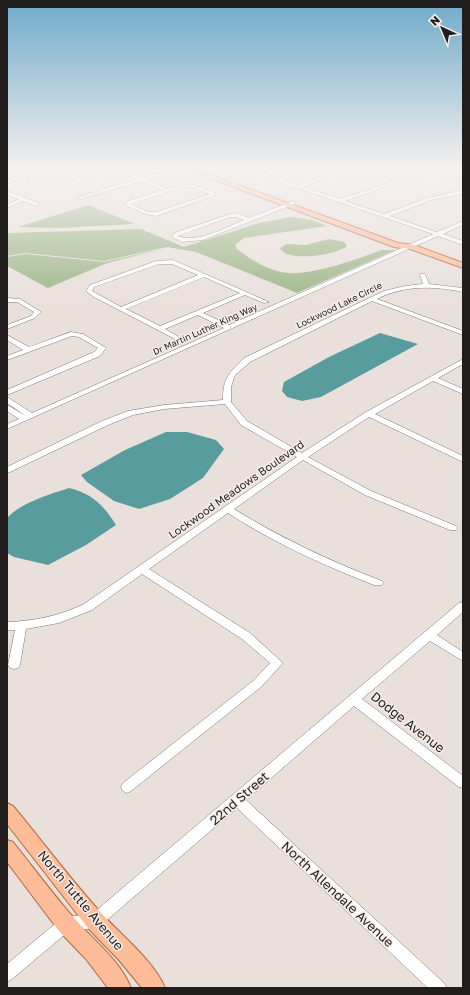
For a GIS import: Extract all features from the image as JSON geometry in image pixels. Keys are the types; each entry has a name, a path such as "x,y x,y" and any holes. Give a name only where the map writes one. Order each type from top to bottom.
{"main road":[{"path":"317,214 397,245 411,247 463,266"},
{"name":"North Tuttle Avenue","path":"7,811 95,921 126,953 155,988"},
{"name":"North Tuttle Avenue","path":"7,848 66,924 93,952 121,988"}],"street":[{"path":"249,220 236,215 229,216 176,234 175,237 181,240 193,241 249,220 263,214"},
{"path":"380,214 463,243"},
{"path":"385,216 389,214"},
{"name":"Dr Martin Luther King Way","path":"7,427 463,223"},
{"path":"181,340 91,293 89,289 92,286 161,261 171,261 266,302"},
{"path":"121,308 204,275"},
{"path":"423,275 427,286"},
{"name":"Lockwood Lake Circle","path":"227,402 228,384 236,369 247,360 372,299 397,289 427,286 463,290"},
{"path":"160,329 245,293"},
{"path":"372,299 463,333"},
{"path":"7,300 18,300 38,312 33,317 7,327"},
{"path":"206,310 237,325"},
{"path":"198,313 230,328"},
{"path":"7,358 71,334 82,335 102,348 97,354 7,393"},
{"path":"7,337 28,350"},
{"name":"Lockwood Meadows Boulevard","path":"7,626 21,626 49,622 80,612 302,457 369,414 463,361"},
{"path":"432,378 463,392"},
{"path":"7,399 29,418"},
{"path":"7,470 105,423 131,413 164,407 227,402 244,423 302,457 368,493 453,528"},
{"path":"7,407 29,418"},
{"path":"369,414 463,459"},
{"path":"227,509 260,530 295,549 326,563 378,583"},
{"path":"127,787 257,684 277,663 246,636 142,569"},
{"name":"22nd Street","path":"95,921 463,606"},
{"path":"14,665 21,626"},
{"path":"430,635 463,657"},
{"name":"Dodge Avenue","path":"354,699 463,783"},
{"name":"North Allendale Avenue","path":"237,800 439,988"},
{"path":"7,974 66,924 95,921"}],"green space":[{"path":"58,214 111,214 135,224 59,228 18,227"},
{"path":"290,217 312,220 327,226 244,238 236,244 236,248 263,266 275,271 292,273 332,267 382,250 395,250 297,293 196,252 167,247 104,261 26,253 7,256 7,233 141,229 184,247 259,223"},
{"path":"329,239 344,242 347,246 323,255 312,256 284,253 280,248 287,244 306,245"},
{"path":"167,248 107,263 48,288 7,266 7,257 26,254 104,262"}],"water":[{"path":"380,333 418,344 321,397 302,401 287,397 282,391 284,382 329,357"},
{"path":"166,432 187,432 216,440 224,449 203,478 170,499 139,509 114,501 87,482 81,475 125,450"},
{"path":"69,488 84,493 97,501 116,525 86,545 48,565 14,557 7,553 7,518 13,512 28,503"}]}
